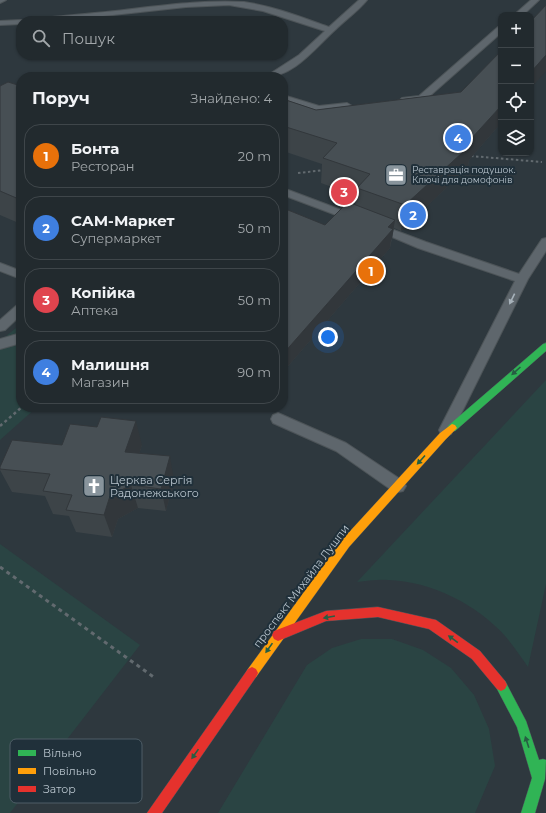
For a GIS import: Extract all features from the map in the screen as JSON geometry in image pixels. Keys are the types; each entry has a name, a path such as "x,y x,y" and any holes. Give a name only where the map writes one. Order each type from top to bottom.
{"main road":[{"name":"проспект Михайла Лушпи","path":"154,813 278,635 345,544 443,436 546,346"},
{"path":"278,635 326,616 378,612 432,624 476,655 503,687 522,725 539,779"},
{"path":"528,813 546,753"}],"lane":[{"path":"278,72 295,63 318,45 330,30 363,0"},
{"path":"521,12 535,0"},
{"path":"85,16 222,2 242,4 276,12 330,30"},
{"path":"0,23 16,22"},
{"path":"397,101 421,99 498,32"},
{"path":"288,100 318,109 358,105"},
{"path":"288,193 422,245 522,279"},
{"path":"443,436 522,279 546,242"},
{"path":"0,267 16,273"},
{"path":"0,327 16,313"},
{"path":"0,344 16,339"},
{"path":"278,419 341,447 398,486"}],"path":[{"path":"471,156 542,162"},
{"path":"291,174 330,170"},
{"path":"0,426 16,412"},
{"path":"0,567 155,678"}],"green space":[{"path":"16,328 16,412 31,412 0,440 0,341"},
{"path":"546,380 546,584 528,667 515,648 495,625 468,605 453,597 437,590 404,581 380,580 357,582"},
{"path":"0,544 140,645 67,739 10,739 10,803 18,803 10,813 0,813"},
{"path":"361,639 392,639 423,650 451,668 474,695 489,729 495,766 475,813 218,813 307,665 332,648"}],"building":[{"path":"546,5 546,55 534,69 534,48 534,18"},
{"path":"498,54 498,109 470,140 474,142 405,205 357,188 370,174 323,158 337,143 288,128 288,101 316,110 461,92"},
{"path":"8,82 16,84 16,198 0,191 0,86"},
{"path":"348,202 395,220 388,227 393,229 288,348 288,210 325,225"},
{"path":"101,417 136,421 125,452 170,456 161,489 131,485 110,496 104,515 66,510 72,495 43,491 50,474 0,469 12,440 62,445 70,424 97,427"}],"traffic: fast":[{"path":"452,428 546,346"},
{"path":"501,685 522,725 539,779"},
{"path":"528,813 543,765"}],"traffic: slow":[{"path":"252,673 345,544 452,428"}],"traffic: jam":[{"path":"278,635 326,616 378,612 432,624 476,655 501,685"},
{"path":"154,813 252,673"}],"place":[{"name":"Малишня","path":"458,138"},
{"name":"Реставрація подушок. Ключі для домофонів","path":"396,175"},
{"name":"Копійка","path":"344,192"},
{"name":"САМ-Маркет","path":"413,215"},
{"name":"Бонта","path":"371,271"},
{"name":"Церква Сергія Радонежського","path":"94,486"}]}
